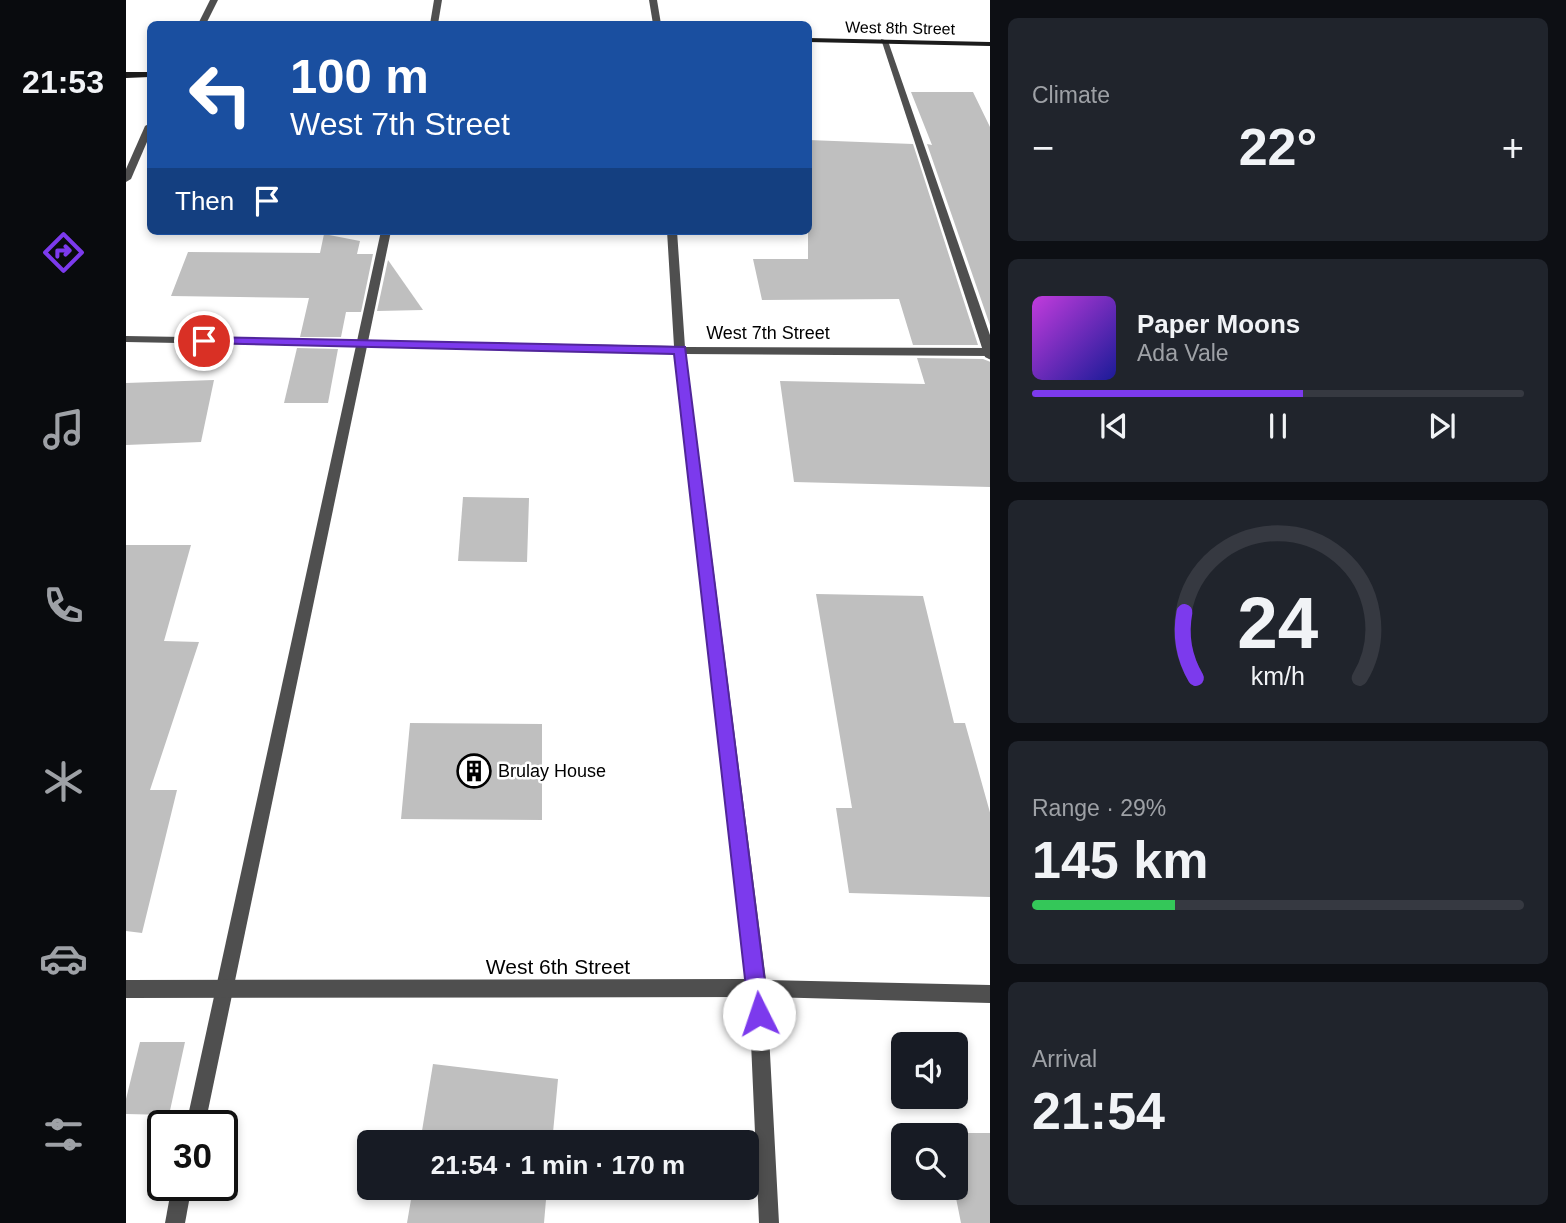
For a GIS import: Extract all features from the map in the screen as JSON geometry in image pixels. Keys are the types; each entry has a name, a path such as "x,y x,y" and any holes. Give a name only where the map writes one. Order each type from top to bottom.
{"street":[{"path":"204,21 215,0"},
{"path":"434,21 438,0"},
{"path":"653,0 656,21"},
{"name":"West 8th Street","path":"812,40 990,44"},
{"path":"884,41 990,354"},
{"path":"126,75 147,75"},
{"path":"126,179 147,133"},
{"path":"198,1110 385,235"},
{"path":"672,235 680,350 758,988 769,1223"},
{"name":"West 7th Street","path":"126,339 990,354"},
{"name":"West 6th Street","path":"126,989 758,988 990,994"},
{"path":"175,1223 179,1201"}],"building":[{"path":"911,92 973,92 990,127 990,325 927,144 932,145"},
{"path":"812,140 913,144 978,345 913,345 899,299 762,300 753,259 808,259 808,235 812,235"},
{"path":"324,235 329,235 360,241 357,254 373,254 361,312 346,312 341,337 300,337 309,298 171,296 188,252 320,253"},
{"path":"388,260 423,310 377,311"},
{"path":"297,348 338,349 328,403 284,403"},
{"path":"917,358 983,359 990,362 990,487 794,482 780,381 925,384"},
{"path":"214,380 201,442 126,445 126,383"},
{"path":"463,497 529,498 527,562 458,561"},
{"path":"126,545 191,545 164,641 199,642 150,790 177,790 142,933 126,931"},
{"path":"816,594 923,596 954,723 965,723 990,812 990,897 849,893 836,808 852,808"},
{"name":"Brulay House","path":"410,723 542,724 542,820 401,819"},
{"path":"140,1042 185,1042 170,1110 147,1110 147,1114 126,1114 126,1099"},
{"path":"433,1064 558,1079 553,1130 422,1130"},
{"path":"968,1133 990,1133 990,1223 961,1223 956,1200 968,1200"},
{"path":"411,1200 546,1200 544,1223 407,1223"}],"place":[{"name":"Brulay House","path":"474,771"}],"route":[{"path":"204,341 680,350 759,1014"}]}
